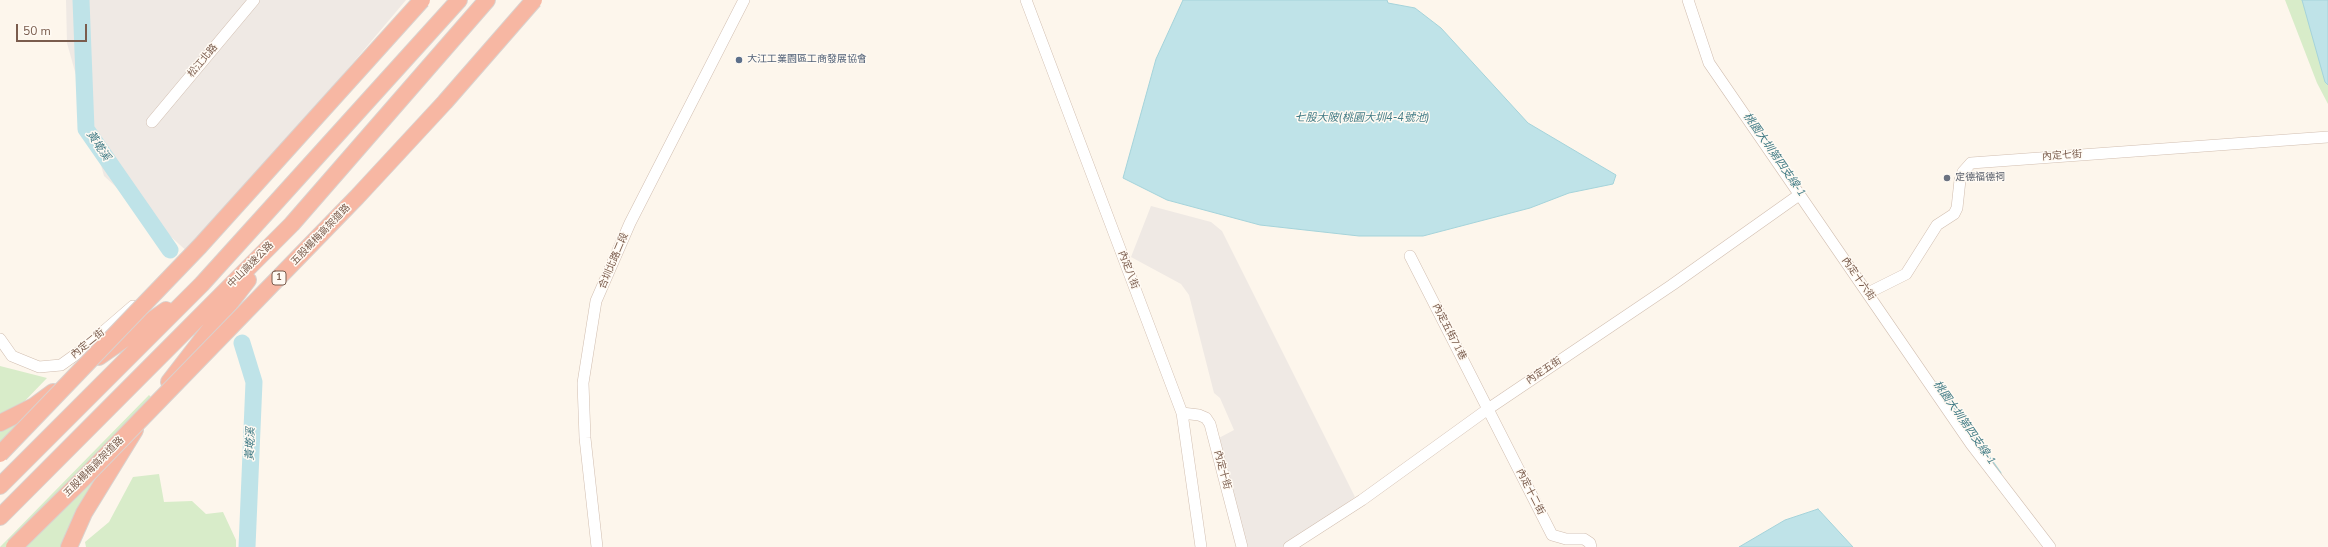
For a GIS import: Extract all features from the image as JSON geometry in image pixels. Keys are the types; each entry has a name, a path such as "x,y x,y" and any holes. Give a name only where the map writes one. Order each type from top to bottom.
{"highway":[{"path":"0,454 200,246 422,0"},
{"path":"0,486 202,284 459,0"},
{"name":"中山高速公路","path":"0,517 292,224 487,0"},
{"name":"五股楊梅高架道路","path":"14,547 82,480 357,197 445,102 534,0"},
{"path":"69,547 84,513 148,409 292,224"},
{"path":"0,423 34,406 105,352 202,284"}],"street":[{"name":"松江北路","path":"152,122 254,0"},
{"name":"內定二街","path":"0,339 12,356 39,367 61,365 82,350 169,275 252,198 427,0"},
{"name":"合圳北路二段","path":"597,547 585,438 583,383 596,301 630,223 744,0"},
{"name":"內定八街","path":"1026,0 1182,413 1201,547"},
{"name":"內定十六街","path":"1688,0 1707,58 1799,195 1971,444 2050,547"},
{"name":"內定七街","path":"1868,293 1906,274 1937,225 1954,214 1957,208 1960,180 1963,172 1971,163 2328,137"},
{"name":"內定五街","path":"1289,547 1362,500 1488,409 1672,286 1799,195"},
{"name":"內定五街71巷","path":"1410,256 1488,409"},
{"name":"內定十二街","path":"1488,409 1552,536 1566,539 1584,539 1590,543 1591,547"},
{"name":"內定十街","path":"1182,413 1199,415 1206,418 1210,424 1242,547"}],"shaded area":[{"path":"66,0 406,0 191,255 104,176 67,43"},
{"path":"1151,206 1211,222 1222,231 1355,497 1284,547 1245,547 1217,439 1234,430 1220,398 1214,393 1189,295 1181,284 1131,257"}],"green space":[{"path":"2285,0 2328,0 2328,104 2317,83"},
{"path":"0,366 47,378 20,406 0,415"},
{"path":"149,395 151,397 74,522 63,547 0,547"},
{"path":"29,416 0,446 0,431"},
{"path":"159,474 164,502 192,501 206,514 223,512 236,540 236,547 86,547 85,542 109,522 133,477"}],"water":[{"name":"七股大陂(桃園大圳4-4號池)","path":"1183,0 1387,0 1388,3 1415,8 1441,28 1528,123 1616,175 1613,184 1569,193 1530,208 1423,236 1359,236 1260,225 1167,200 1123,178 1156,59"},
{"path":"2302,0 2328,0 2328,85 2325,82"},
{"path":"1818,509 1853,547 1739,547 1785,520"}],"waterway":[{"name":"黃墘溪","path":"81,0 86,129 170,250"},
{"name":"黃墘溪","path":"242,343 254,382 247,547"},
{"name":"桃園大圳第四支線-1","path":"1936,383 2000,473"}],"place":[{"name":"大江工業園區工商發展協會","path":"739,60"},
{"name":"定德福德祠","path":"1947,178"}]}
